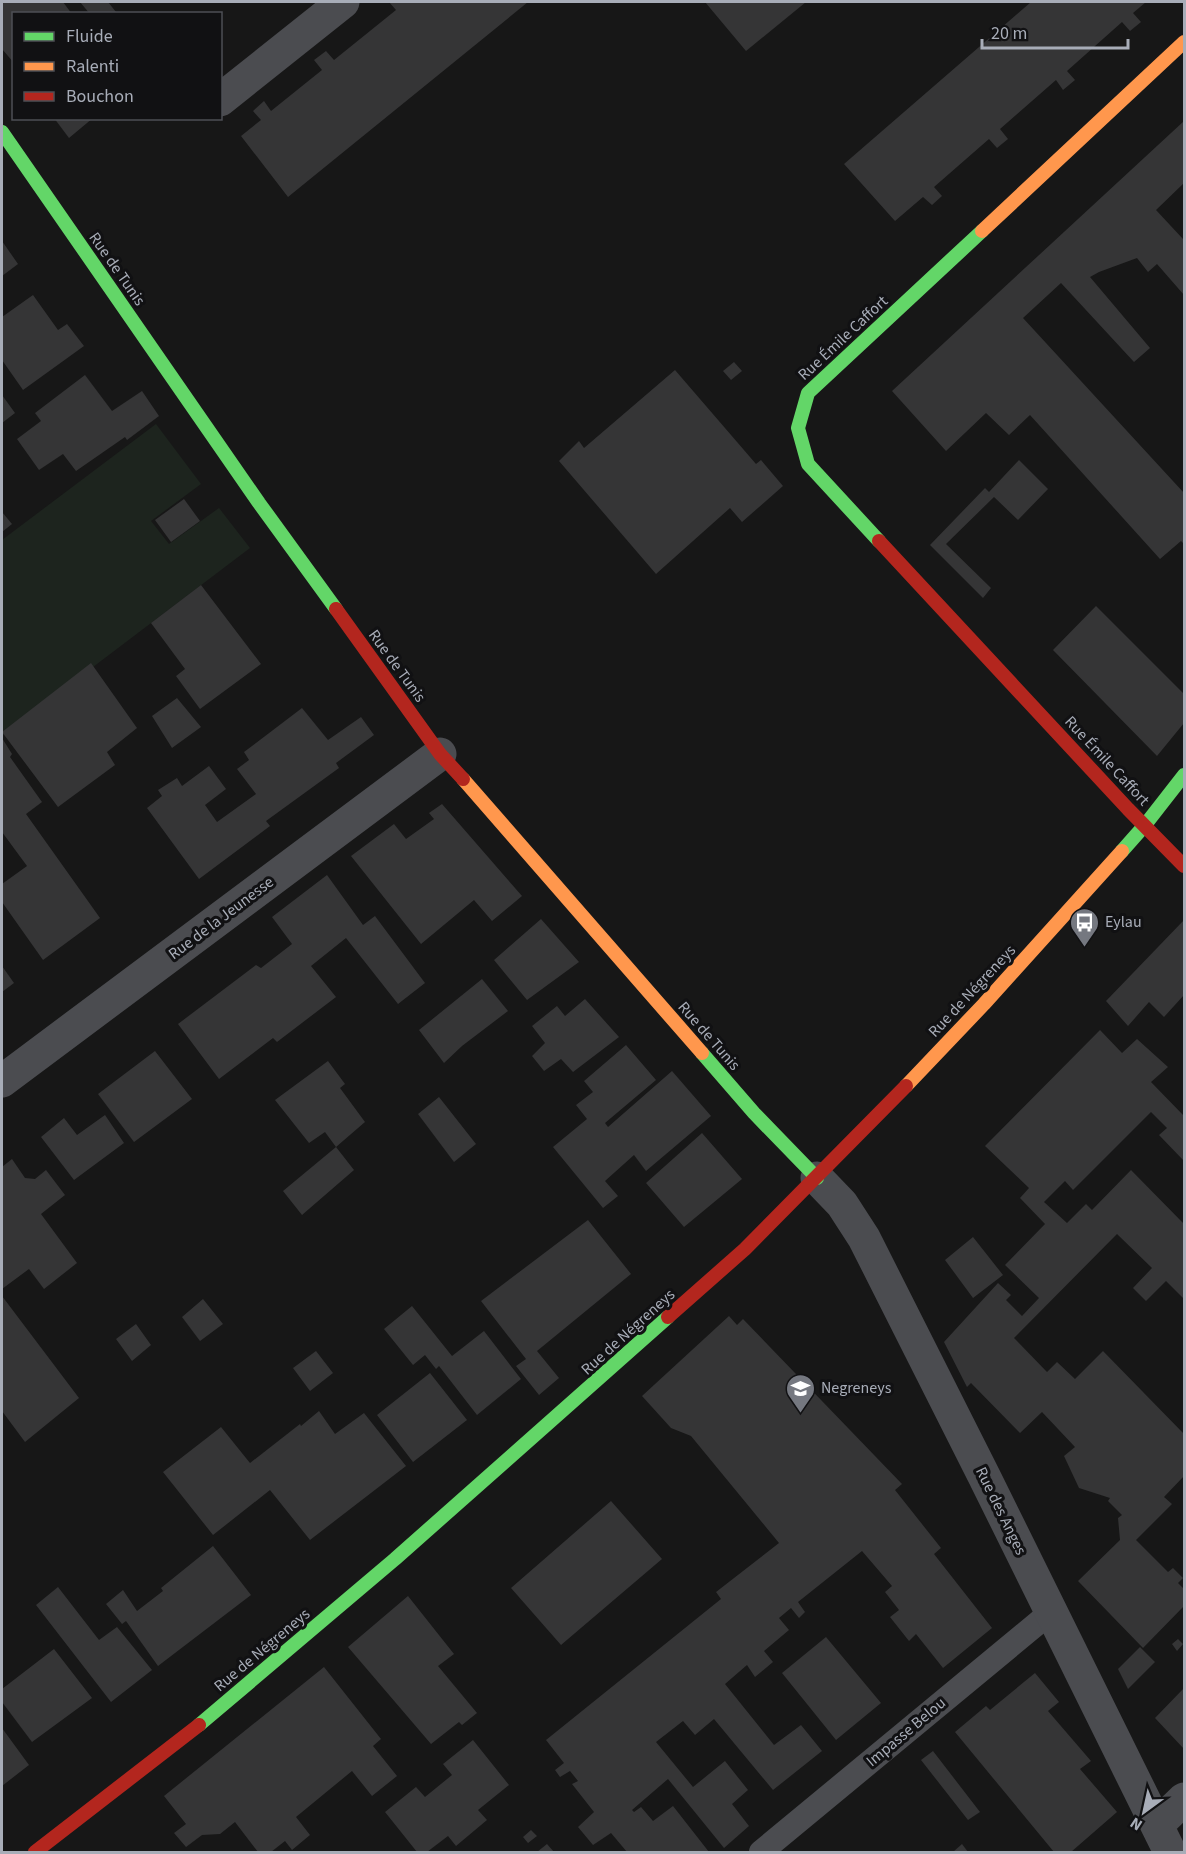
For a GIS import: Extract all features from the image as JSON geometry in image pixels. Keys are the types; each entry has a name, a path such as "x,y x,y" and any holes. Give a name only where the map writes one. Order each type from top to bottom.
{"street":[{"path":"222,98 343,2"},
{"name":"Rue Émile Caffort","path":"1185,42 808,393 798,428 808,464 1144,825 1185,866"},
{"name":"Rue de Tunis","path":"2,132 259,503 440,754 754,1113 817,1178"},
{"name":"Rue de la Jeunesse","path":"2,1081 440,754"},
{"name":"Rue de Négreneys","path":"35,1852 206,1719 395,1559 745,1250 984,1005 1144,825 1185,775"},
{"name":"Rue des Anges","path":"817,1178 842,1204 864,1238 1164,1839"},
{"path":"1164,1839 1185,1798"}],"lane":[{"name":"Impasse Belou","path":"761,1852 1051,1612"}],"shaded area":[{"path":"156,424 201,484 151,521 169,544 219,508 250,548 2,736 2,540"}],"building":[{"path":"2,2 63,2 70,12 12,12 12,61 2,49"},
{"path":"80,2 108,2 116,12 88,12"},
{"path":"389,2 528,2 288,197 241,136 261,120 253,111 264,101 271,111 322,70 314,60 326,51 334,60 396,10"},
{"path":"705,2 806,2 746,51"},
{"path":"1031,2 1146,2 1133,13 1141,22 1130,31 1122,22 1067,71 1075,80 1063,90 1056,80 1000,129 1008,139 997,148 989,139 934,187 942,196 932,205 923,197 895,221 844,164"},
{"path":"56,120 91,120 69,138"},
{"path":"1184,121 1184,183 1156,210 1184,238 1184,295 1157,264 1148,272 1137,258 1090,277 1150,348 1134,362 1061,283 1023,318 1184,493 1184,544 1181,541 1160,559 1030,415 1009,435 986,413 946,451 892,391"},
{"path":"2,241 18,264 2,276"},
{"path":"33,295 58,330 67,324 84,346 23,390 2,360 2,317"},
{"path":"734,362 742,371 731,380 723,371"},
{"path":"675,370 756,464 761,460 783,486 742,522 730,508 656,574 559,461 579,441 584,448"},
{"path":"85,375 112,411 142,391 159,416 127,440 125,437 76,471 63,454 39,470 17,439 41,421 35,413"},
{"path":"2,395 15,413 2,423"},
{"path":"1019,460 1048,489 1018,520 994,497 946,544 991,588 983,598 930,545 985,488 989,492"},
{"path":"184,499 200,521 171,542 155,520"},
{"path":"2,512 12,524 2,532"},
{"path":"201,585 261,664 200,709 176,676 185,669 151,623"},
{"path":"1096,606 1184,694 1184,723 1157,756 1053,650"},
{"path":"91,663 137,728 107,752 115,765 58,807 2,732"},
{"path":"177,698 201,727 172,748 152,716"},
{"path":"302,708 328,740 361,717 374,735 336,763 339,768 266,821 270,826 199,879 147,808 162,796 158,790 177,778 182,786 209,766 226,789 205,805 217,822 256,794 237,769 249,760 244,752"},
{"path":"2,738 12,754 10,757 42,802 26,814 100,918 43,960 2,902 2,884 27,866 2,832"},
{"path":"442,804 522,896 492,921 474,900 421,944 351,856 394,824 406,839 434,819 429,813"},
{"path":"327,875 363,925 375,916 425,983 398,1004 346,938 311,966 336,997 277,1042 273,1038 219,1079 178,1024 256,965 261,968 292,944 272,917"},
{"path":"541,919 579,962 527,1000 494,960"},
{"path":"1184,920 1184,995 1164,1017 1149,1002 1128,1026 1106,1001"},
{"path":"2,966 14,983 2,992"},
{"path":"482,979 508,1011 462,1046 444,1063 419,1030"},
{"path":"585,999 619,1037 573,1072 561,1059 544,1071 532,1056 545,1043 532,1026 557,1006 565,1016"},
{"path":"1100,1030 1122,1053 1137,1039 1168,1067 1151,1082 1184,1116 1184,1161 1159,1135 1167,1128 1151,1112 1073,1190 1065,1181 1044,1202 1067,1223 1086,1204 1092,1210 1131,1170 1184,1224 1184,1299 1166,1281 1146,1301 1133,1288 1152,1268 1117,1234 1014,1338 1047,1372 1057,1362 1075,1379 1103,1351 1184,1434 1184,1476 1164,1497 1172,1504 1136,1540 1168,1572 1173,1568 1183,1578 1178,1583 1184,1589 1184,1606 1143,1648 1078,1581 1120,1540 1118,1518 1122,1515 1108,1501 1110,1498 1079,1488 1064,1456 1075,1447 1042,1412 1020,1433 971,1383 967,1387 944,1342 998,1283 1011,1295 1006,1300 1022,1316 1039,1298 1005,1265 1045,1224 1020,1198 1029,1188 985,1146"},
{"path":"626,1045 656,1080 605,1123 608,1127 672,1071 711,1116 646,1171 634,1155 605,1181 618,1196 603,1208 553,1147 587,1119 576,1105 593,1092 584,1081"},
{"path":"155,1051 192,1099 134,1142 98,1094"},
{"path":"328,1061 345,1084 340,1088 365,1122 336,1147 325,1132 309,1143 275,1100"},
{"path":"439,1097 476,1144 454,1162 418,1114"},
{"path":"105,1115 124,1143 74,1180 41,1137 64,1118 77,1135"},
{"path":"702,1133 742,1179 684,1227 646,1183"},
{"path":"336,1147 354,1170 302,1215 283,1191"},
{"path":"12,1159 25,1178 35,1179 46,1170 65,1195 41,1214 77,1263 44,1289 29,1269 2,1289 2,1167"},
{"path":"588,1220 631,1274 537,1351 559,1378 539,1395 516,1366 526,1359 481,1301"},
{"path":"973,1237 1003,1275 973,1298 945,1260"},
{"path":"2,1296 79,1398 25,1442 2,1411"},
{"path":"203,1299 223,1324 200,1341 182,1317"},
{"path":"412,1306 452,1356 484,1331 521,1379 477,1415 439,1366 436,1369 425,1355 413,1365 384,1329"},
{"path":"729,1316 737,1325 743,1319 902,1484 895,1490 941,1548 934,1554 992,1628 943,1668 916,1634 909,1641 890,1617 899,1610 885,1592 892,1586 862,1551 798,1602 805,1612 799,1618 791,1608 779,1618 789,1630 764,1651 773,1662 755,1677 747,1665 725,1684 774,1745 801,1725 822,1751 773,1790 714,1719 695,1735 683,1721 656,1742 693,1787 725,1761 748,1790 732,1804 749,1826 724,1848 668,1779 632,1810 634,1812 641,1807 653,1821 673,1806 709,1852 627,1852 611,1833 593,1845 578,1827 594,1812 572,1784 578,1781 570,1771 560,1777 555,1770 564,1763 546,1740 721,1599 716,1592 779,1543 691,1436 671,1428 642,1396"},
{"path":"136,1324 151,1345 132,1361 116,1339"},
{"path":"316,1351 333,1373 310,1391 293,1368"},
{"path":"430,1373 467,1420 413,1462 377,1415"},
{"path":"319,1411 335,1434 364,1413 406,1466 310,1540 270,1490 213,1535 163,1472 221,1427 250,1463"},
{"path":"611,1501 662,1559 561,1645 511,1588"},
{"path":"213,1546 251,1595 158,1666 126,1621 122,1624 106,1604 123,1590 137,1611 163,1591 161,1588"},
{"path":"58,1587 99,1640 117,1627 152,1670 111,1702 36,1605"},
{"path":"408,1596 454,1654 438,1666 477,1713 462,1725 459,1722 431,1744 348,1647"},
{"path":"826,1637 881,1703 836,1740 782,1673"},
{"path":"1178,1639 1183,1644 1177,1651 1172,1644"},
{"path":"1140,1647 1155,1662 1128,1689 1118,1669"},
{"path":"54,1649 92,1698 32,1742 2,1702 2,1689"},
{"path":"324,1667 381,1739 373,1746 397,1776 372,1796 352,1771 296,1817 310,1835 292,1850 285,1841 271,1852 258,1852 235,1822 220,1834 202,1835 186,1847 174,1833 186,1824 164,1796"},
{"path":"1035,1673 1059,1702 1048,1711 1091,1761 1080,1769 1117,1812 1071,1852 1054,1852 955,1732 986,1706 990,1710"},
{"path":"1184,1688 1184,1749 1155,1718"},
{"path":"2,1728 29,1765 2,1786"},
{"path":"473,1740 509,1785 478,1810 487,1820 456,1846 448,1836 427,1852 417,1852 385,1812 416,1787 425,1797 452,1775 443,1764"},
{"path":"933,1751 980,1812 968,1820 921,1760"},
{"path":"531,1830 537,1836 528,1843 523,1837"},
{"path":"547,1844 554,1852 537,1852"},
{"path":"962,1844 968,1852 953,1852"}],"traffic: fast":[{"path":"2,132 259,503 336,609"},
{"path":"879,541 808,464 798,428 808,393 982,231"},
{"path":"1122,851 1184,775"},
{"path":"702,1053 754,1113 817,1178"},
{"path":"199,1725 395,1559 668,1317"}],"traffic: slow":[{"path":"982,231 1184,42"},
{"path":"463,779 702,1053"},
{"path":"906,1086 984,1004 1122,851"}],"traffic: jam":[{"path":"879,541 1128,809 1184,866"},
{"path":"336,609 440,754 463,779"},
{"path":"668,1317 745,1249 906,1086"},
{"path":"35,1852 199,1725"}],"place":[{"name":"Eylau","path":"1084,948"},
{"name":"Negreneys","path":"800,1414"}]}
